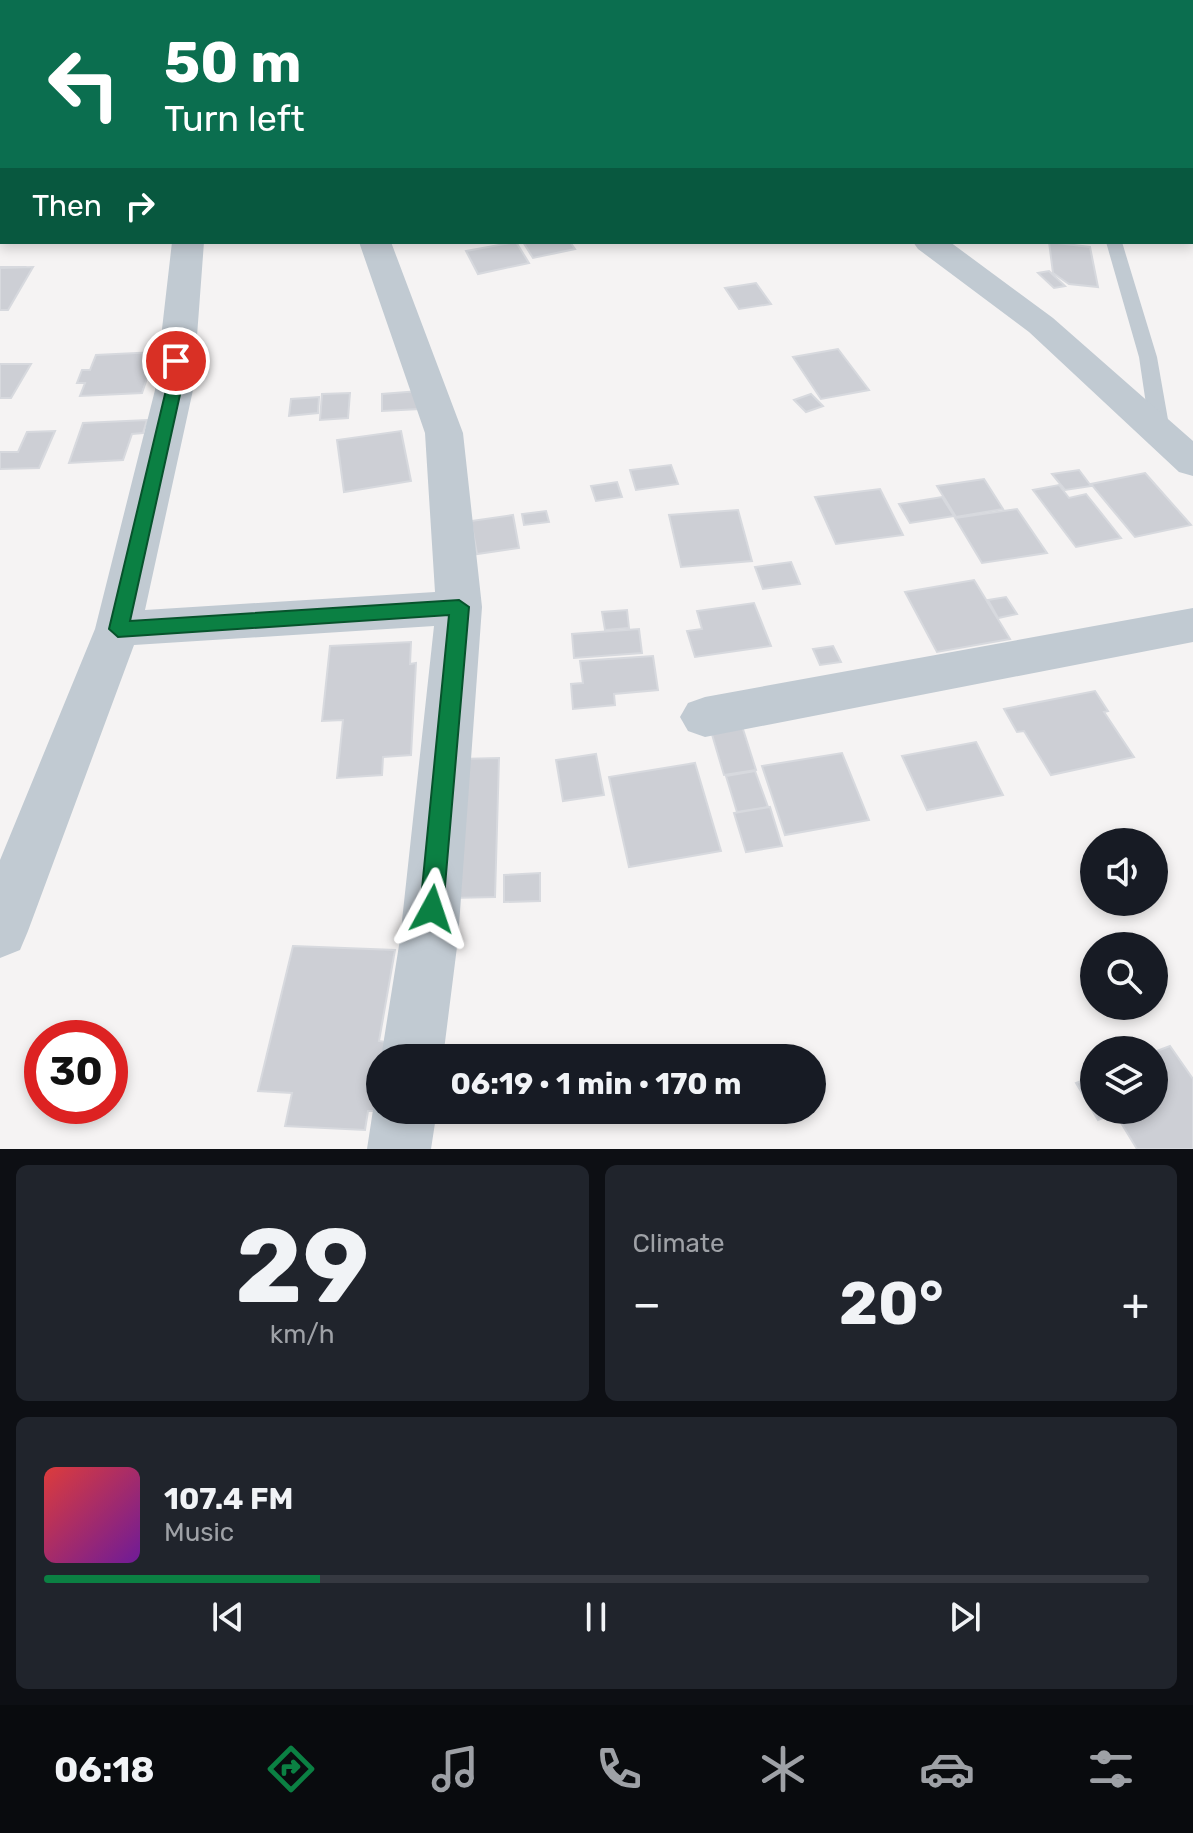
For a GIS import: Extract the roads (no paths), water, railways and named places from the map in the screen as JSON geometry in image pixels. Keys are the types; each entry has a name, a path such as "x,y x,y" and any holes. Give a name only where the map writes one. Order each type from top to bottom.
{"street":[{"path":"0,931 118,629 174,390 188,244"},
{"path":"376,244 444,433 459,607 429,939 414,1044"},
{"path":"932,244 1041,325 1193,463"},
{"path":"118,629 459,607"},
{"path":"705,717 1193,625"},
{"path":"399,1149 403,1124"}],"lane":[{"path":"1115,244 1148,357 1160,431"}]}
